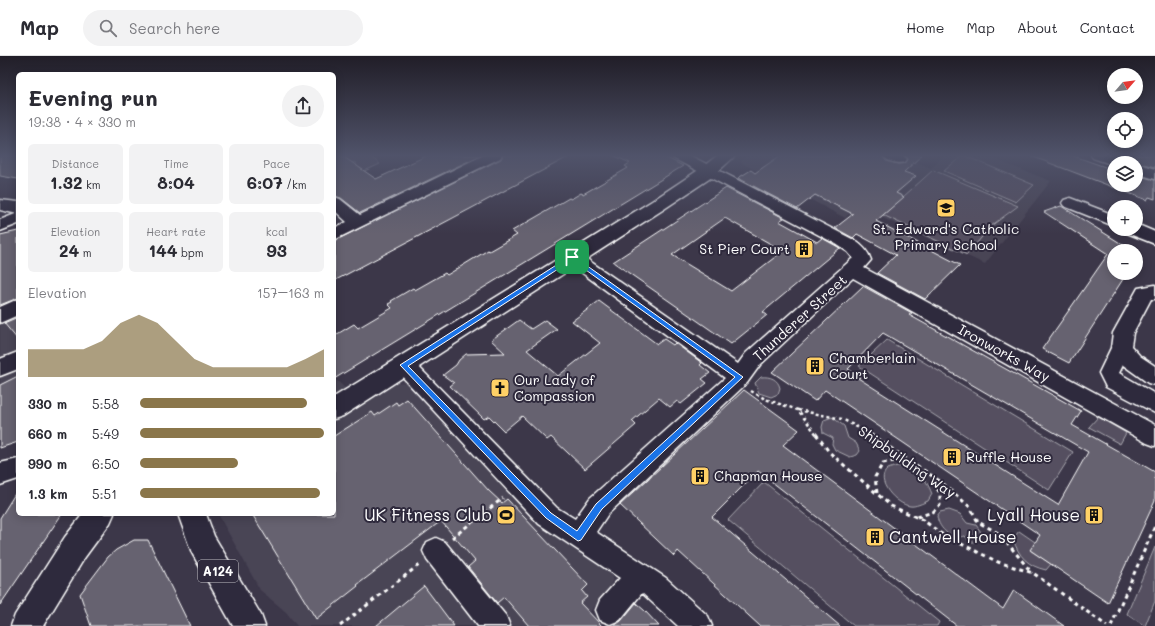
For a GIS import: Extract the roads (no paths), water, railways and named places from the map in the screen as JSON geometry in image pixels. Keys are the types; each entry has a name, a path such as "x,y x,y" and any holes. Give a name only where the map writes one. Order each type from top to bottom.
{"main road":[{"path":"336,408 572,257 658,205 692,182"},
{"path":"0,205 16,208"},
{"path":"26,626 75,547 98,516"},
{"name":"A124","path":"193,516 202,543 250,626"}],"street":[{"path":"336,234 442,182"},
{"name":"Thunderer Street","path":"578,537 599,506 737,379 753,359 853,270 862,260 861,254 856,249 731,182"},
{"path":"1070,203 1107,218"},
{"path":"336,204 359,223"},
{"path":"0,226 16,219"},
{"path":"1143,233 1155,238"},
{"path":"572,257 737,379"},
{"name":"Ironworks Way","path":"853,270 1155,436"},
{"path":"1155,292 1145,293 1123,333 1120,348 1109,373 1113,381 1155,404"},
{"path":"0,316 16,307"},
{"path":"1120,348 1133,362 1155,377"},
{"path":"0,368 16,361"},
{"path":"404,365 543,511 578,537 640,575 664,593 698,626"},
{"path":"0,474 16,470"},
{"path":"436,551 496,626"},
{"path":"610,610 640,575"}],"place":[{"name":"St. Edward's Catholic Primary School","path":"946,208"},
{"name":"St Pier Court","path":"804,249"},
{"name":"Chamberlain Court","path":"815,366"},
{"name":"Our Lady of Compassion","path":"500,388"},
{"name":"Ruffle House","path":"952,457"},
{"name":"Chapman House","path":"700,476"},
{"name":"UK Fitness Club","path":"506,515"},
{"name":"Lyall House","path":"1094,515"},
{"name":"Cantwell House","path":"875,537"}]}
